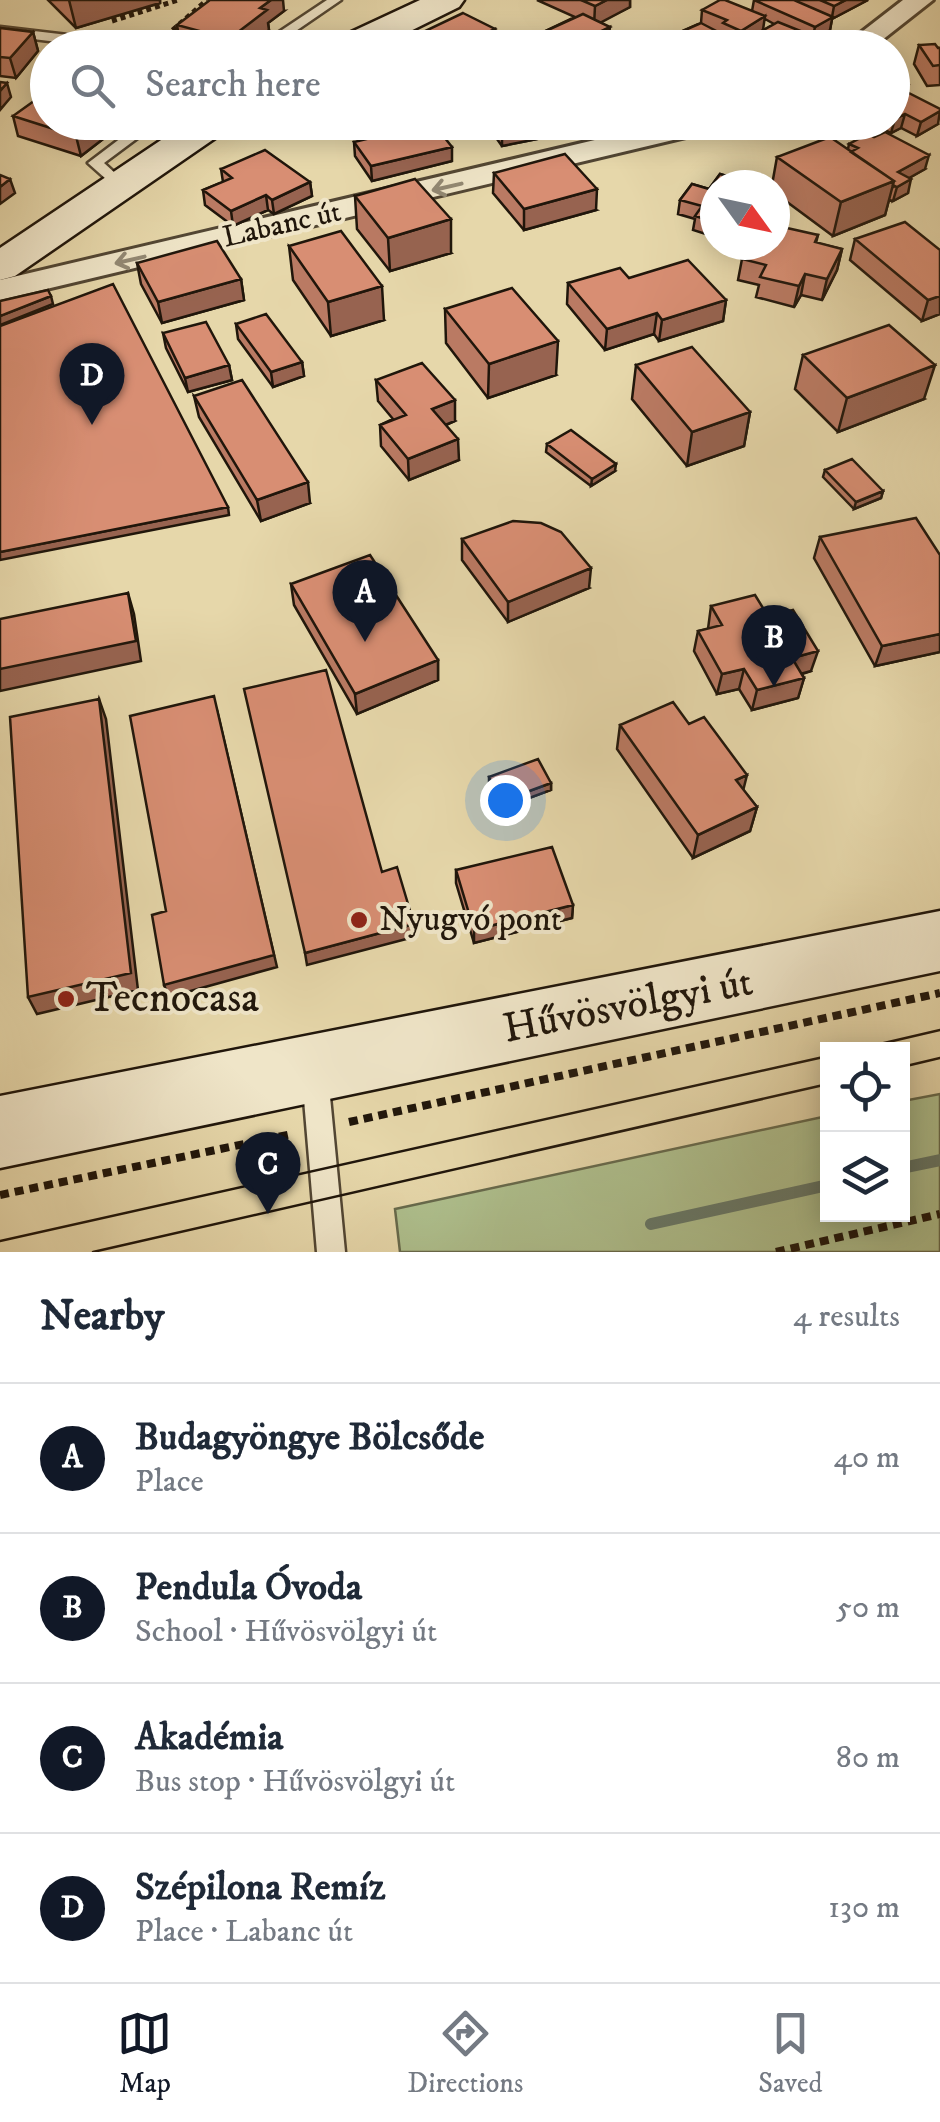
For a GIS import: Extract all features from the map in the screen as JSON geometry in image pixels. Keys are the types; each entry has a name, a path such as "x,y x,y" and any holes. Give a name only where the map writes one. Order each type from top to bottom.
{"main road":[{"path":"384,30 447,0"},
{"path":"0,266 187,140"},
{"name":"Hűvösvölgyi út","path":"0,1132 317,1099 940,941"}],"street":[{"path":"879,30 920,0"},
{"name":"Labanc út","path":"0,290 635,140"},
{"path":"51,232 85,270"}],"lane":[{"path":"289,30 335,0"},
{"path":"0,32 30,35"},
{"path":"120,184 94,163 127,140"},
{"path":"317,1099 332,1252"}],"path":[{"path":"156,7 178,0"},
{"path":"173,30 208,0"},
{"path":"0,1195 317,1099 940,993"},
{"path":"776,1252 940,1214"}],"green space":[{"path":"940,1094 940,1252 400,1252 395,1209 820,1118 820,1222 910,1222 910,1100"}],"building":[{"path":"210,0 271,0 260,8 267,10 241,30 196,30 177,25"},
{"path":"581,0 607,0 595,6"},
{"path":"725,0 765,16 739,30 723,23 727,20 702,10"},
{"path":"754,0 794,0 833,17 815,27"},
{"path":"820,0 846,0 834,6"},
{"path":"463,13 495,29 493,30 427,30"},
{"path":"583,14 610,27 604,30 548,30"},
{"path":"778,22 798,30 764,30"},
{"path":"701,23 714,30 685,30"},
{"path":"0,28 30,32 10,58 0,57"},
{"path":"935,44 940,48 940,65 933,66 919,45"},
{"path":"910,94 940,109 921,122 910,116"},
{"path":"30,104 30,121 13,116"},
{"path":"446,140 452,147 371,166 354,142"},
{"path":"822,140 834,140 894,181 841,202 777,157"},
{"path":"857,140 900,140 929,155 898,172 911,179 897,187 851,152 858,148 849,144"},
{"path":"265,150 310,182 272,200 266,195 231,211 203,190 232,178 221,169"},
{"path":"565,154 597,189 524,209 494,173"},
{"path":"415,179 451,219 388,238 355,196"},
{"path":"692,184 700,186 700,205 680,200"},
{"path":"905,222 940,250 940,296 928,300 855,239"},
{"path":"790,229 818,235 815,242 842,249 827,279 805,274 799,286 760,277 766,265 746,260 790,260"},
{"path":"341,231 382,286 328,302 289,246"},
{"path":"217,241 241,279 158,302 137,263"},
{"path":"688,260 726,300 662,320 657,313 607,329 568,283 620,268 629,278"},
{"path":"113,284 228,507 0,552 0,326"},
{"path":"512,288 558,341 489,364 445,309"},
{"path":"48,290 51,296 0,316 0,301"},
{"path":"266,314 302,362 271,372 236,324"},
{"path":"206,322 229,365 185,378 163,333"},
{"path":"889,325 935,365 847,398 803,355"},
{"path":"692,347 750,412 692,432 636,365"},
{"path":"422,363 455,400 432,409 458,439 408,459 380,425 406,415 376,380"},
{"path":"242,380 308,482 257,500 194,396"},
{"path":"571,430 616,464 592,479 547,444"},
{"path":"852,459 883,491 856,502 825,470"},
{"path":"916,518 940,555 940,634 882,646 820,537"},
{"path":"513,521 541,523 561,532 591,568 508,602 462,539"},
{"path":"370,555 438,660 355,694 291,584"},
{"path":"128,593 136,641 0,669 0,619"},
{"path":"755,595 768,616 793,610 818,651 792,658 804,678 757,690 744,669 722,674 698,631 722,625 711,606"},
{"path":"326,670 382,872 397,867 414,924 305,953 244,689"},
{"path":"214,696 274,955 164,985 152,915 166,911 130,716"},
{"path":"99,699 131,973 28,997 10,717"},
{"path":"673,702 689,724 704,717 747,775 736,780 757,807 698,835 620,725"},
{"path":"538,759 551,783 502,801 489,777"},
{"path":"552,847 573,905 474,930 456,870"}],"waterway":[{"path":"910,1166 940,1160"},
{"path":"651,1224 820,1187"}],"tram line":[{"path":"888,1042 940,1030"},
{"path":"0,1241 820,1058"},
{"path":"910,1065 940,1058"},
{"path":"93,1252 820,1086"}],"place":[{"name":"Szépilona Remíz","path":"92,425"},
{"name":"Budagyöngye Bölcsőde","path":"365,642"},
{"name":"Pendula Óvoda","path":"774,687"},
{"name":"Nyugvó pont","path":"359,920"},
{"name":"Tecnocasa","path":"66,999"},
{"name":"Akadémia","path":"268,1214"}]}
